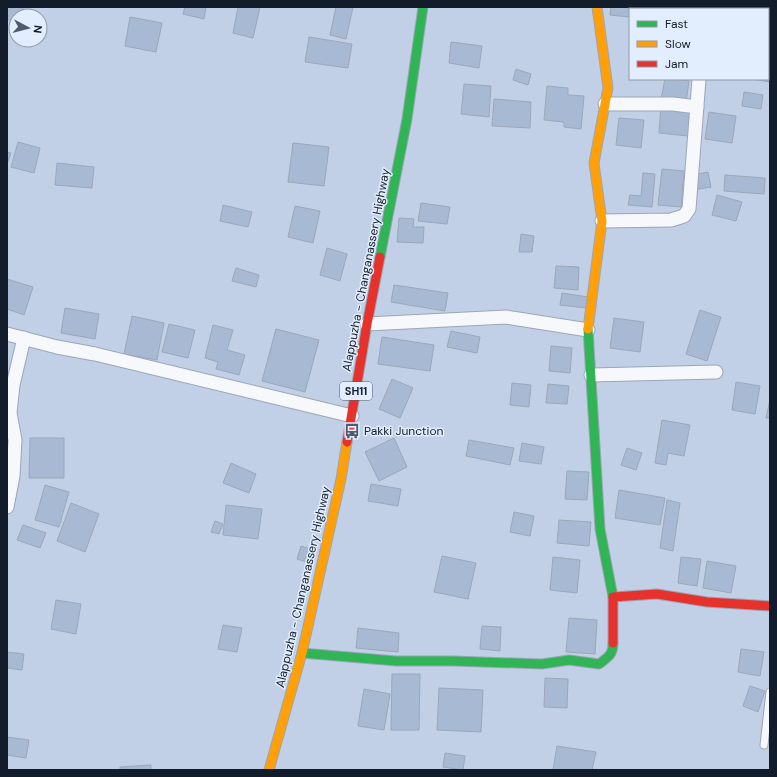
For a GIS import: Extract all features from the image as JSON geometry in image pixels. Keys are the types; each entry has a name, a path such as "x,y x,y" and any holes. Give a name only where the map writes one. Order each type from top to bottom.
{"street":[{"name":"Alappuzha - Changanassery Highway","path":"269,770 302,653 341,479 367,324 407,119 423,7"},
{"path":"302,653 396,661 542,664 568,660 599,664 610,656 613,648 613,597 600,529 588,330 602,222 594,163 608,88 597,7"},
{"path":"602,222 671,220 684,216 689,209 699,80"},
{"path":"605,104 673,104 697,107"},
{"path":"367,324 506,317 588,330"},
{"path":"7,334 352,416"},
{"path":"7,508 13,476 16,440 10,413 13,385 24,338"},
{"path":"591,375 716,372"},
{"path":"613,597 657,594 708,602 770,606"}],"lane":[{"path":"764,745 770,692"}],"building":[{"path":"7,7 24,7 8,8 7,19"},
{"path":"185,7 206,7 204,19 183,14"},
{"path":"238,7 260,7 253,38 233,33"},
{"path":"336,7 353,7 346,39 330,35"},
{"path":"611,7 639,7 629,8 629,17 610,15"},
{"path":"734,7 738,8 711,8"},
{"path":"130,17 162,23 156,52 125,46"},
{"path":"309,37 352,44 348,68 305,62"},
{"path":"451,42 482,46 479,68 449,63"},
{"path":"769,60 770,60 770,82 758,80 769,80"},
{"path":"516,69 531,74 528,85 513,80"},
{"path":"665,80 689,81 686,103 661,99"},
{"path":"464,84 491,86 489,117 461,114"},
{"path":"547,86 568,88 568,95 584,96 581,129 564,127 564,122 544,120"},
{"path":"744,92 763,95 761,109 742,106"},
{"path":"494,99 531,102 530,128 492,126"},
{"path":"661,105 691,108 688,136 659,133"},
{"path":"709,112 736,116 732,143 705,139"},
{"path":"619,118 644,120 641,148 616,145"},
{"path":"18,142 40,148 34,173 11,167"},
{"path":"293,143 329,147 324,186 288,182"},
{"path":"7,152 11,153 7,164"},
{"path":"57,163 94,167 92,188 55,185"},
{"path":"662,169 684,171 681,207 658,205"},
{"path":"708,172 711,187 694,190 692,175"},
{"path":"643,173 655,174 652,207 628,205 630,195 641,196"},
{"path":"725,175 765,178 764,194 724,191"},
{"path":"717,195 742,202 736,221 712,215"},
{"path":"421,203 450,207 447,224 418,221"},
{"path":"223,205 252,212 248,227 220,221"},
{"path":"295,206 320,211 313,243 288,237"},
{"path":"399,218 414,219 413,227 424,227 423,243 397,242"},
{"path":"521,234 534,236 532,252 519,252"},
{"path":"327,248 347,254 340,281 320,275"},
{"path":"556,266 579,267 578,290 554,288"},
{"path":"236,268 259,275 256,287 232,281"},
{"path":"7,279 33,287 24,315 7,309"},
{"path":"394,285 448,293 445,311 391,302"},
{"path":"562,293 588,297 586,308 560,305"},
{"path":"65,308 99,314 95,339 61,333"},
{"path":"700,310 721,317 707,361 686,354"},
{"path":"132,316 164,323 157,360 124,354"},
{"path":"614,318 644,322 640,352 610,348"},
{"path":"169,324 195,330 188,358 162,352"},
{"path":"213,325 233,330 227,350 245,355 239,375 216,369 218,362 205,358"},
{"path":"276,329 319,340 305,392 262,381"},
{"path":"451,331 480,337 477,353 447,347"},
{"path":"382,337 434,345 430,371 378,364"},
{"path":"551,346 572,348 570,373 549,371"},
{"path":"392,379 413,388 400,418 379,409"},
{"path":"736,382 760,386 755,414 732,410"},
{"path":"512,383 531,385 529,407 510,405"},
{"path":"548,384 569,386 567,404 546,403"},
{"path":"770,400 770,418 766,418"},
{"path":"662,420 690,425 684,456 668,453 666,465 655,463"},
{"path":"30,438 64,438 64,478 29,478"},
{"path":"394,438 407,467 379,481 365,452"},
{"path":"469,440 514,448 510,465 466,456"},
{"path":"522,443 544,447 541,464 519,461"},
{"path":"627,448 642,453 636,470 621,465"},
{"path":"231,463 256,474 249,493 223,483"},
{"path":"567,471 589,472 587,500 565,499"},
{"path":"371,484 401,489 398,506 368,501"},
{"path":"45,485 69,492 59,527 35,520"},
{"path":"619,490 665,498 660,525 615,518"},
{"path":"667,500 680,503 673,551 660,548"},
{"path":"71,503 99,514 85,552 57,541"},
{"path":"226,505 262,509 258,539 223,535"},
{"path":"514,512 534,516 530,536 510,532"},
{"path":"559,520 591,522 589,546 557,543"},
{"path":"215,521 223,524 219,534 211,532"},
{"path":"23,525 46,533 40,548 17,540"},
{"path":"301,546 311,549 307,562 297,559"},
{"path":"442,556 476,563 468,599 434,592"},
{"path":"553,557 580,560 577,593 550,590"},
{"path":"681,557 701,559 697,586 678,583"},
{"path":"707,561 736,566 731,593 703,588"},
{"path":"56,600 81,604 76,634 51,629"},
{"path":"569,618 597,620 595,654 566,652"},
{"path":"223,625 242,628 237,652 218,649"},
{"path":"482,626 501,627 500,651 480,649"},
{"path":"358,628 399,633 398,652 356,648"},
{"path":"741,649 764,652 760,676 738,672"},
{"path":"7,652 24,654 22,670 7,668"},
{"path":"392,674 420,674 419,730 391,730"},
{"path":"545,678 568,679 567,708 544,707"},
{"path":"750,686 765,691 758,712 743,706"},
{"path":"439,688 483,690 481,732 437,730"},
{"path":"364,689 390,694 384,730 358,726"},
{"path":"7,737 29,740 26,758 7,755"},
{"path":"557,746 596,752 592,770 553,770"},
{"path":"445,753 465,756 463,770 443,767"},
{"path":"151,765 151,770 120,770 120,767"}],"traffic: fast":[{"path":"380,257 407,119 423,7"},
{"path":"588,329 600,529 613,597"},
{"path":"302,653 396,661 542,664 569,660 599,664 611,653 613,643"}],"traffic: slow":[{"path":"588,329 602,221 594,163 608,88 597,7"},
{"path":"269,770 302,653 341,479 347,442"}],"traffic: jam":[{"path":"347,442 380,257"},
{"path":"613,643 613,597 657,594 707,602 770,606"}],"place":[{"name":"Pakki Junction","path":"352,431"}]}
